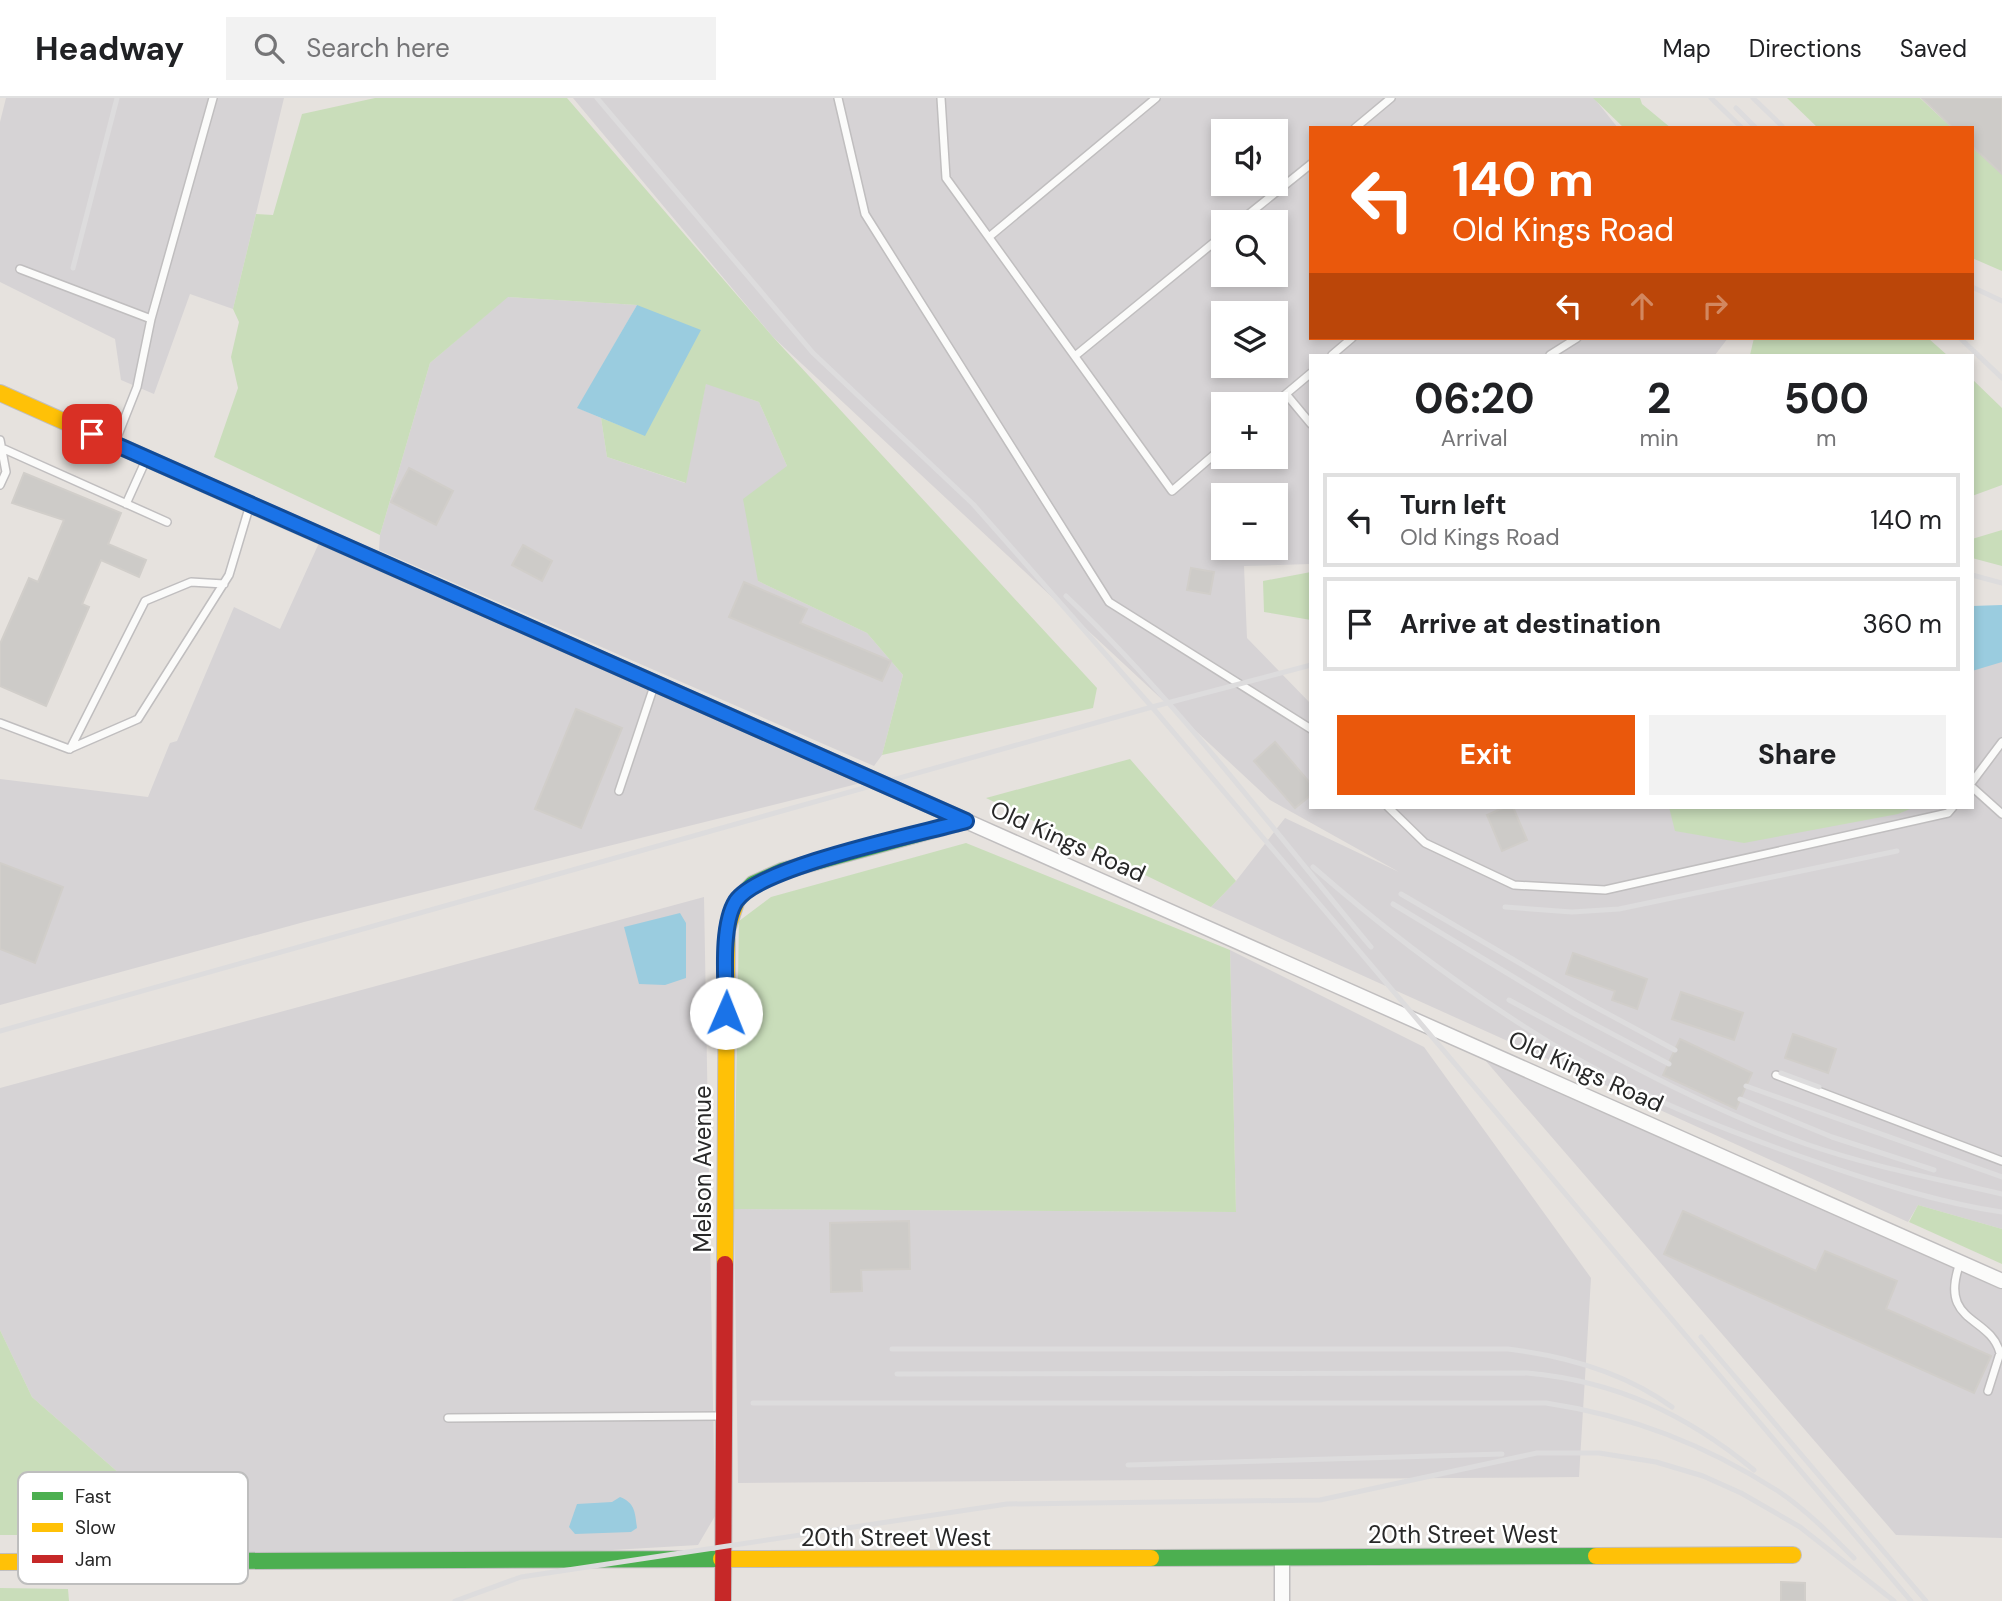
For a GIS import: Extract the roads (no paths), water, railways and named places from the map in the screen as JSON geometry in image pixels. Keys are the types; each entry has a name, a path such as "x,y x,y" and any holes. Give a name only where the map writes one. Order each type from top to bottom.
{"street":[{"name":"Old Kings Road","path":"0,393 2002,1281"},
{"name":"Melson Avenue","path":"723,1601 723,1150 727,930 736,902 753,884 782,871 966,821"},
{"name":"20th Street West","path":"248,1561 1793,1555"},
{"path":"1282,1558 1282,1601"},
{"name":"20th Street West","path":"0,1562 18,1562"}],"lane":[{"path":"115,444 137,387 151,319 213,98"},
{"path":"838,98 865,214 1109,603 1309,728"},
{"path":"941,98 946,178 1172,491 1211,457"},
{"path":"989,237 1156,98"},
{"path":"1357,126 1391,98"},
{"path":"1254,210 1309,166"},
{"path":"1075,356 1211,245"},
{"path":"20,269 151,319"},
{"path":"1333,354 1350,340"},
{"path":"1552,354 1574,340"},
{"path":"1288,392 1309,375"},
{"path":"1288,396 1309,422"},
{"path":"0,440 4,449 6,472 0,485"},
{"path":"4,449 167,522"},
{"path":"126,504 147,458"},
{"path":"0,723 69,749 138,719 223,583 251,504"},
{"path":"69,749 145,601 191,582 223,583"},
{"path":"618,791 655,682"},
{"path":"1974,781 2002,742"},
{"path":"1974,786 2002,814"},
{"path":"1390,809 1424,843 1514,885 1605,890 1948,813 1951,809"},
{"path":"1776,1075 2002,1161"},
{"path":"1960,1262 1953,1281 1955,1301 1996,1343 2000,1353 1988,1391"},
{"path":"448,1418 724,1416"}],"water":[{"path":"637,305 701,330 645,436 577,408"},
{"path":"2002,605 2002,662 1974,670 1974,606"},
{"path":"680,913 686,923 686,978 665,985 639,984 624,927"},
{"path":"620,1497 629,1502 635,1513 637,1528 631,1532 575,1534 569,1527 577,1504 612,1502"}],"railway":[{"path":"73,268 117,98"},
{"path":"597,98 813,353 973,504 1152,707 1911,1601"},
{"path":"1711,98 1740,126"},
{"path":"1753,98 1782,126"},
{"path":"1736,108 1754,126"},
{"path":"1974,288 2002,301"},
{"path":"1962,340 2002,378"},
{"path":"1974,576 2002,583"},
{"path":"1066,596 1107,636 1185,722 1371,947"},
{"path":"0,1031 1152,707 1309,666"},
{"path":"1505,907 1572,912 1619,909 1897,851"},
{"path":"1313,867 1406,944 1472,992 1602,1073 1718,1126 1831,1167 1928,1197 2002,1212"},
{"path":"1401,894 1586,1002 1675,1050"},
{"path":"1393,904 1573,1013 1669,1064"},
{"path":"1509,1000 1655,1078 1767,1129 1854,1159 2002,1194"},
{"path":"1781,1073 1819,1087"},
{"path":"1746,1086 2002,1177"},
{"path":"1740,1099 1832,1137 1934,1170"},
{"path":"1701,1337 1926,1601"},
{"path":"892,1349 1508,1349 1573,1361 1614,1375 1672,1407"},
{"path":"897,1374 1527,1373 1560,1377 1620,1392 1702,1432 1754,1470"},
{"path":"753,1403 1546,1403 1638,1424 1723,1459 1788,1498 1854,1558"},
{"path":"455,1601 521,1577 1007,1504 1320,1500 1537,1453 1599,1453 1656,1462 1703,1476 1741,1493 1800,1527 1894,1601"},
{"path":"1128,1465 1502,1454"}]}
